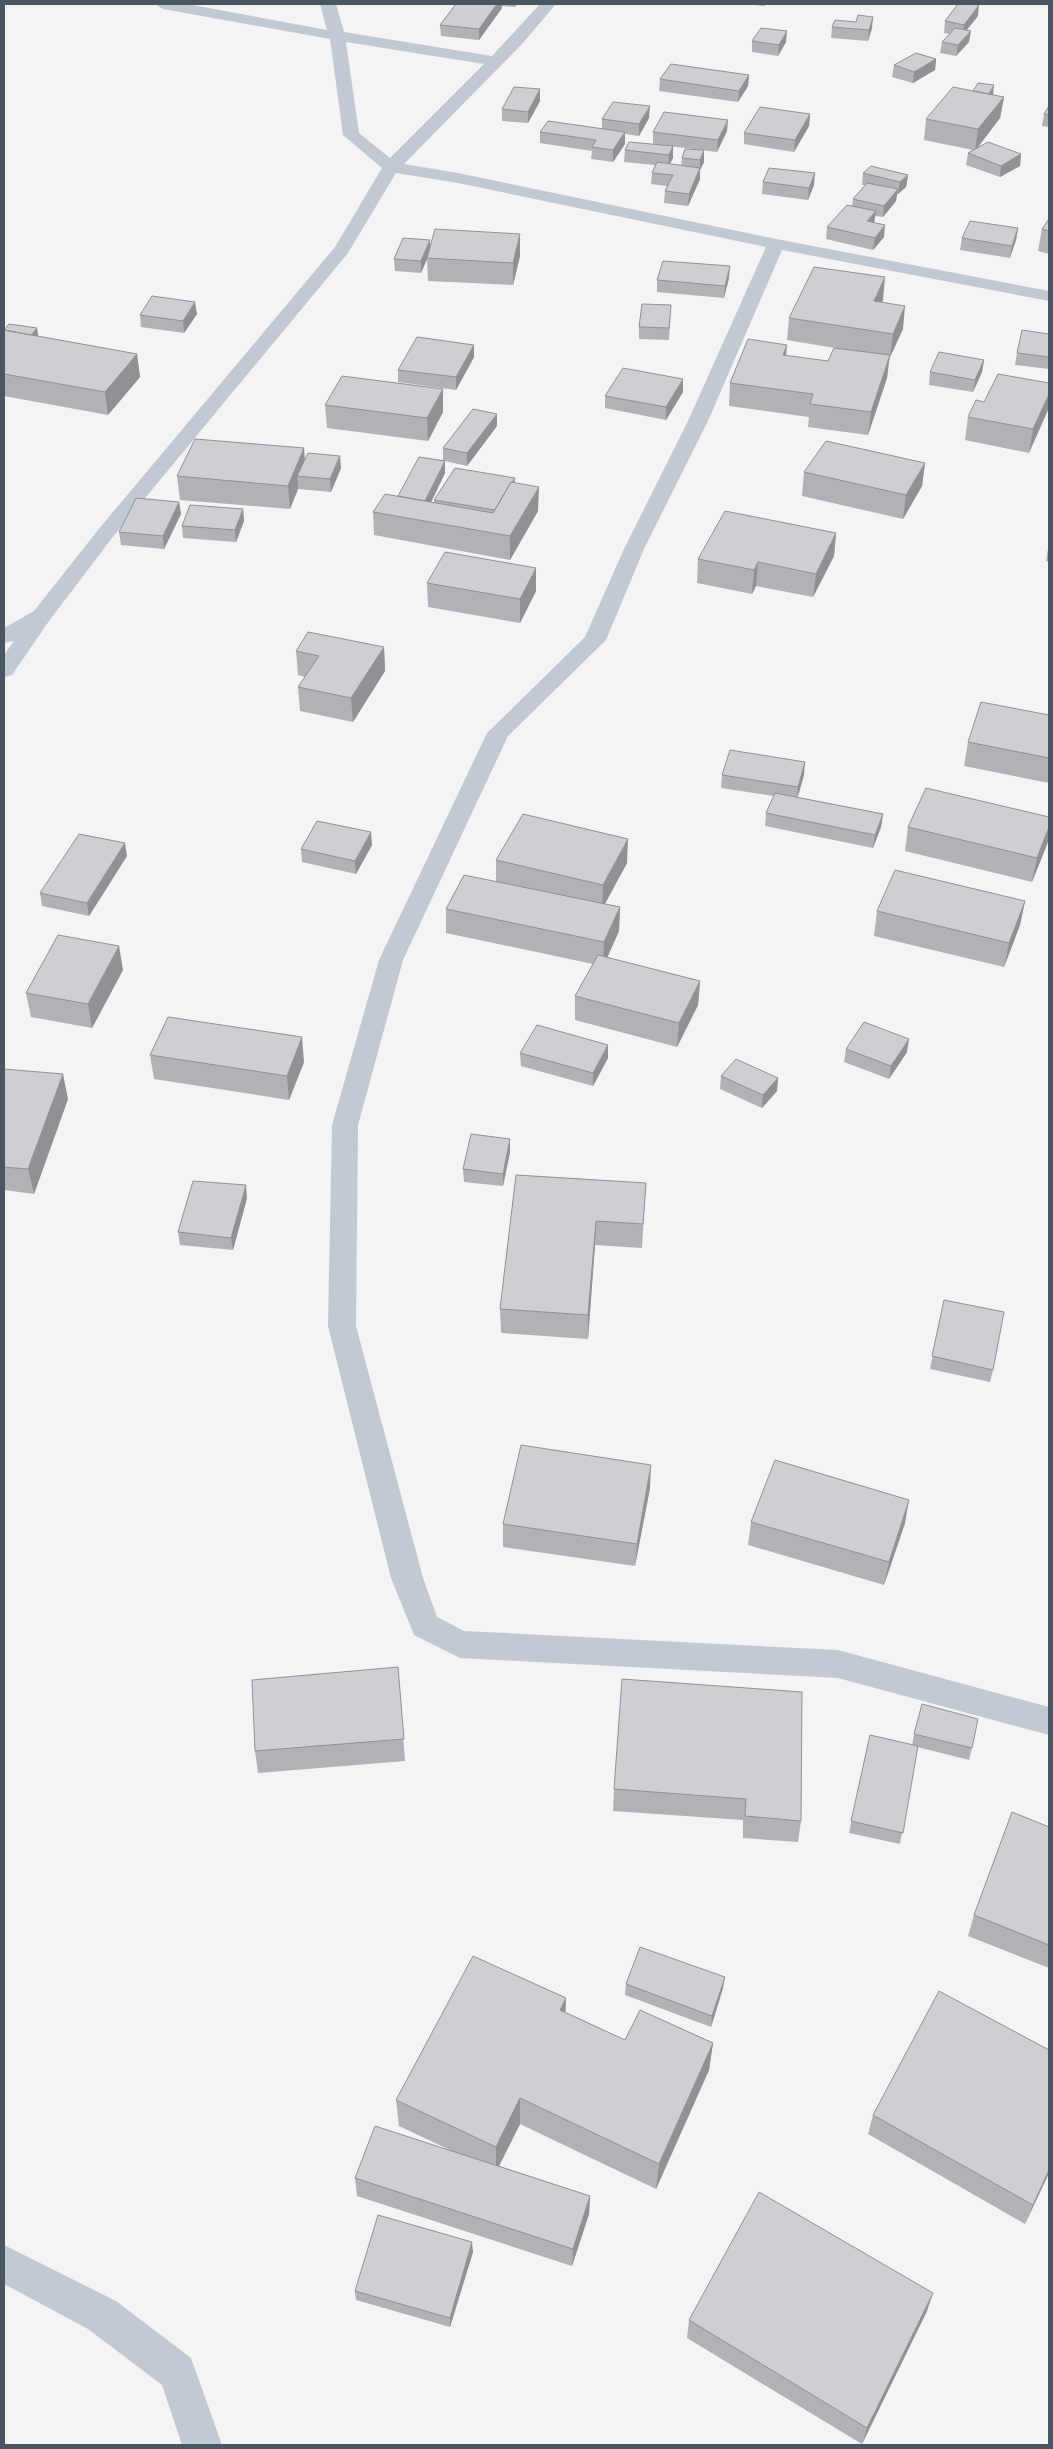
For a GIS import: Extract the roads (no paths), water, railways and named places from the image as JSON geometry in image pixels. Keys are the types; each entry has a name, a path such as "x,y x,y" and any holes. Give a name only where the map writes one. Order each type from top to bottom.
{"street":[{"path":"163,4 337,36 496,61"},
{"path":"328,4 337,36 351,135 391,167 467,180 776,244 1049,296"},
{"path":"4,670 42,616 105,534 342,249 391,167 516,41 548,4"},
{"path":"776,244 698,421 634,549 595,640 498,733 392,960 345,1125 342,1326 406,1578 425,1626 460,1644 838,1664 1049,1721"},
{"path":"4,637 42,616"},
{"path":"4,2264 102,2315 177,2372 202,2445"}]}
